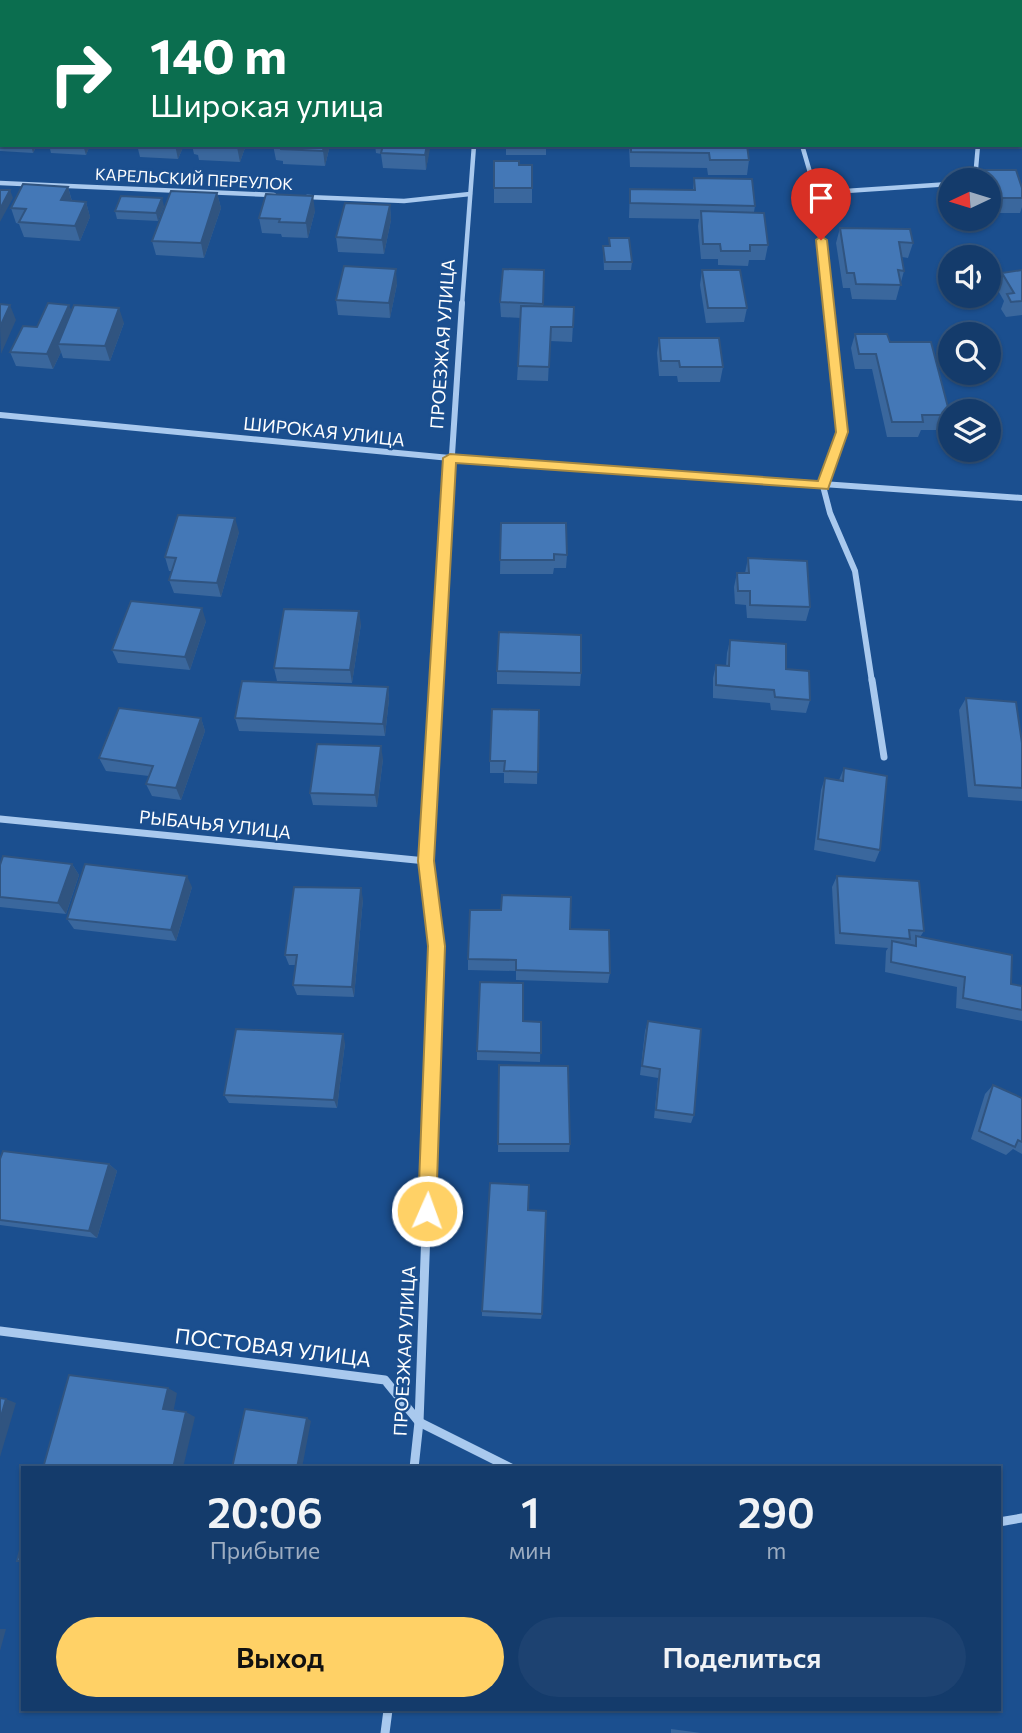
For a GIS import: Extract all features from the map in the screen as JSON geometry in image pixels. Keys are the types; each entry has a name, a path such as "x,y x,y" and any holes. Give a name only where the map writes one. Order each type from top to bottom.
{"street":[{"name":"ПРОЕЗЖАЯ УЛИЦА","path":"414,1466 419,1422 436,946 426,861 450,458 474,147"},
{"path":"803,147 816,193 842,406 842,432 823,486 830,513 855,571 884,757"},
{"path":"976,168 978,147"},
{"name":"КАРЕЛЬСКИЙ ПЕРЕУЛОК","path":"0,183 279,195"},
{"path":"816,193 938,185"},
{"name":"КАРЕЛЬСКИЙ ПЕРЕУЛОК","path":"293,196 404,201 470,194"},
{"name":"ШИРОКАЯ УЛИЦА","path":"0,415 450,458 1022,498"},
{"name":"РЫБАЧЬЯ УЛИЦА","path":"0,820 426,861"},
{"name":"ПОСТОВАЯ УЛИЦА","path":"0,1331 385,1380 419,1422 508,1466"},
{"path":"1001,1522 1022,1518"},
{"path":"385,1733 388,1711"}],"building":[{"path":"281,147 324,147 323,151"},
{"path":"382,147 427,147 425,155 381,153"},
{"path":"631,147 747,147 749,160 710,160 709,153 631,152"},
{"path":"494,161 519,161 519,165 532,165 532,188 494,188"},
{"path":"1001,170 1016,170 1022,198 1001,198"},
{"path":"694,178 752,179 755,206 630,203 630,189 695,190"},
{"path":"23,184 68,187 61,200 86,202 75,226 19,222 26,209 11,208"},
{"path":"0,190 10,190 0,209"},
{"path":"171,191 217,193 201,243 152,241"},
{"path":"266,194 313,196 306,223 259,218"},
{"path":"121,196 162,198 156,213 115,211"},
{"path":"345,203 390,205 382,240 336,237"},
{"path":"701,211 764,213 768,245 750,245 750,251 721,251 720,244 703,244"},
{"path":"840,228 910,229 913,243 899,242 904,271 898,270 901,285 856,284 854,273 847,273"},
{"path":"609,238 629,238 632,262 605,262 603,246 610,246"},
{"path":"344,266 396,269 389,303 336,300"},
{"path":"503,269 544,270 543,304 500,302"},
{"path":"702,270 740,270 747,308 708,308"},
{"path":"1022,270 1022,301 1011,302 1007,294 1014,293 1002,273"},
{"path":"48,303 69,305 47,354 10,352 23,326 37,327"},
{"path":"0,304 10,305 0,327"},
{"path":"74,305 119,308 105,346 58,344"},
{"path":"521,306 574,307 573,327 551,327 549,367 518,366"},
{"path":"855,334 887,334 890,342 931,342 938,369 938,385 942,385 946,399 938,399 938,415 922,415 923,422 892,422 876,354 859,354"},
{"path":"659,338 719,338 723,367 680,367 679,361 661,361"},
{"path":"178,515 235,518 217,583 169,580 176,558 165,557"},
{"path":"501,523 566,523 567,555 554,554 554,560 500,560"},
{"path":"748,558 807,561 810,607 750,605 750,591 738,591 737,573 749,573"},
{"path":"131,601 202,608 185,657 112,650"},
{"path":"284,609 359,611 350,670 274,668"},
{"path":"499,632 581,635 581,673 497,671"},
{"path":"730,640 786,644 786,669 809,671 810,700 775,697 774,690 716,685 716,665 729,666"},
{"path":"242,681 388,687 383,724 235,718"},
{"path":"966,698 1016,702 1022,743 1022,788 975,785"},
{"path":"119,708 201,718 176,788 146,784 153,766 99,758"},
{"path":"492,709 539,710 538,772 504,771 505,761 490,761"},
{"path":"317,744 381,746 375,795 310,793"},
{"path":"844,768 887,776 880,850 818,839 825,778 843,781"},
{"path":"3,856 72,864 58,903 0,897 0,865"},
{"path":"85,864 187,876 171,930 67,919"},
{"path":"837,876 919,881 924,931 909,930 910,939 840,933"},
{"path":"294,887 361,888 352,987 293,985 297,955 285,955"},
{"path":"502,895 571,897 570,929 609,930 610,973 516,970 516,960 468,959 470,910 501,910"},
{"path":"916,936 1012,955 1011,984 1022,986 1022,1010 963,998 965,977 891,962 892,941 916,946"},
{"path":"480,982 523,983 523,1021 541,1022 541,1053 477,1051"},
{"path":"648,1021 701,1029 694,1115 656,1110 660,1069 642,1066"},
{"path":"236,1029 343,1034 334,1100 224,1095"},
{"path":"499,1065 568,1066 570,1144 498,1144"},
{"path":"993,1085 1022,1098 1022,1142 1018,1140 1015,1147 979,1131"},
{"path":"3,1151 109,1164 89,1231 0,1220 0,1159"},
{"path":"490,1183 529,1185 528,1210 546,1211 542,1314 482,1311"},
{"path":"69,1375 168,1388 163,1409 186,1412 173,1466 44,1466"},
{"path":"0,1398 6,1399 0,1420"},
{"path":"245,1409 307,1418 297,1466 232,1466"}],"route":[{"path":"427,1211 436,946 426,861 450,458 823,486 842,432 842,406 821,240"}]}
